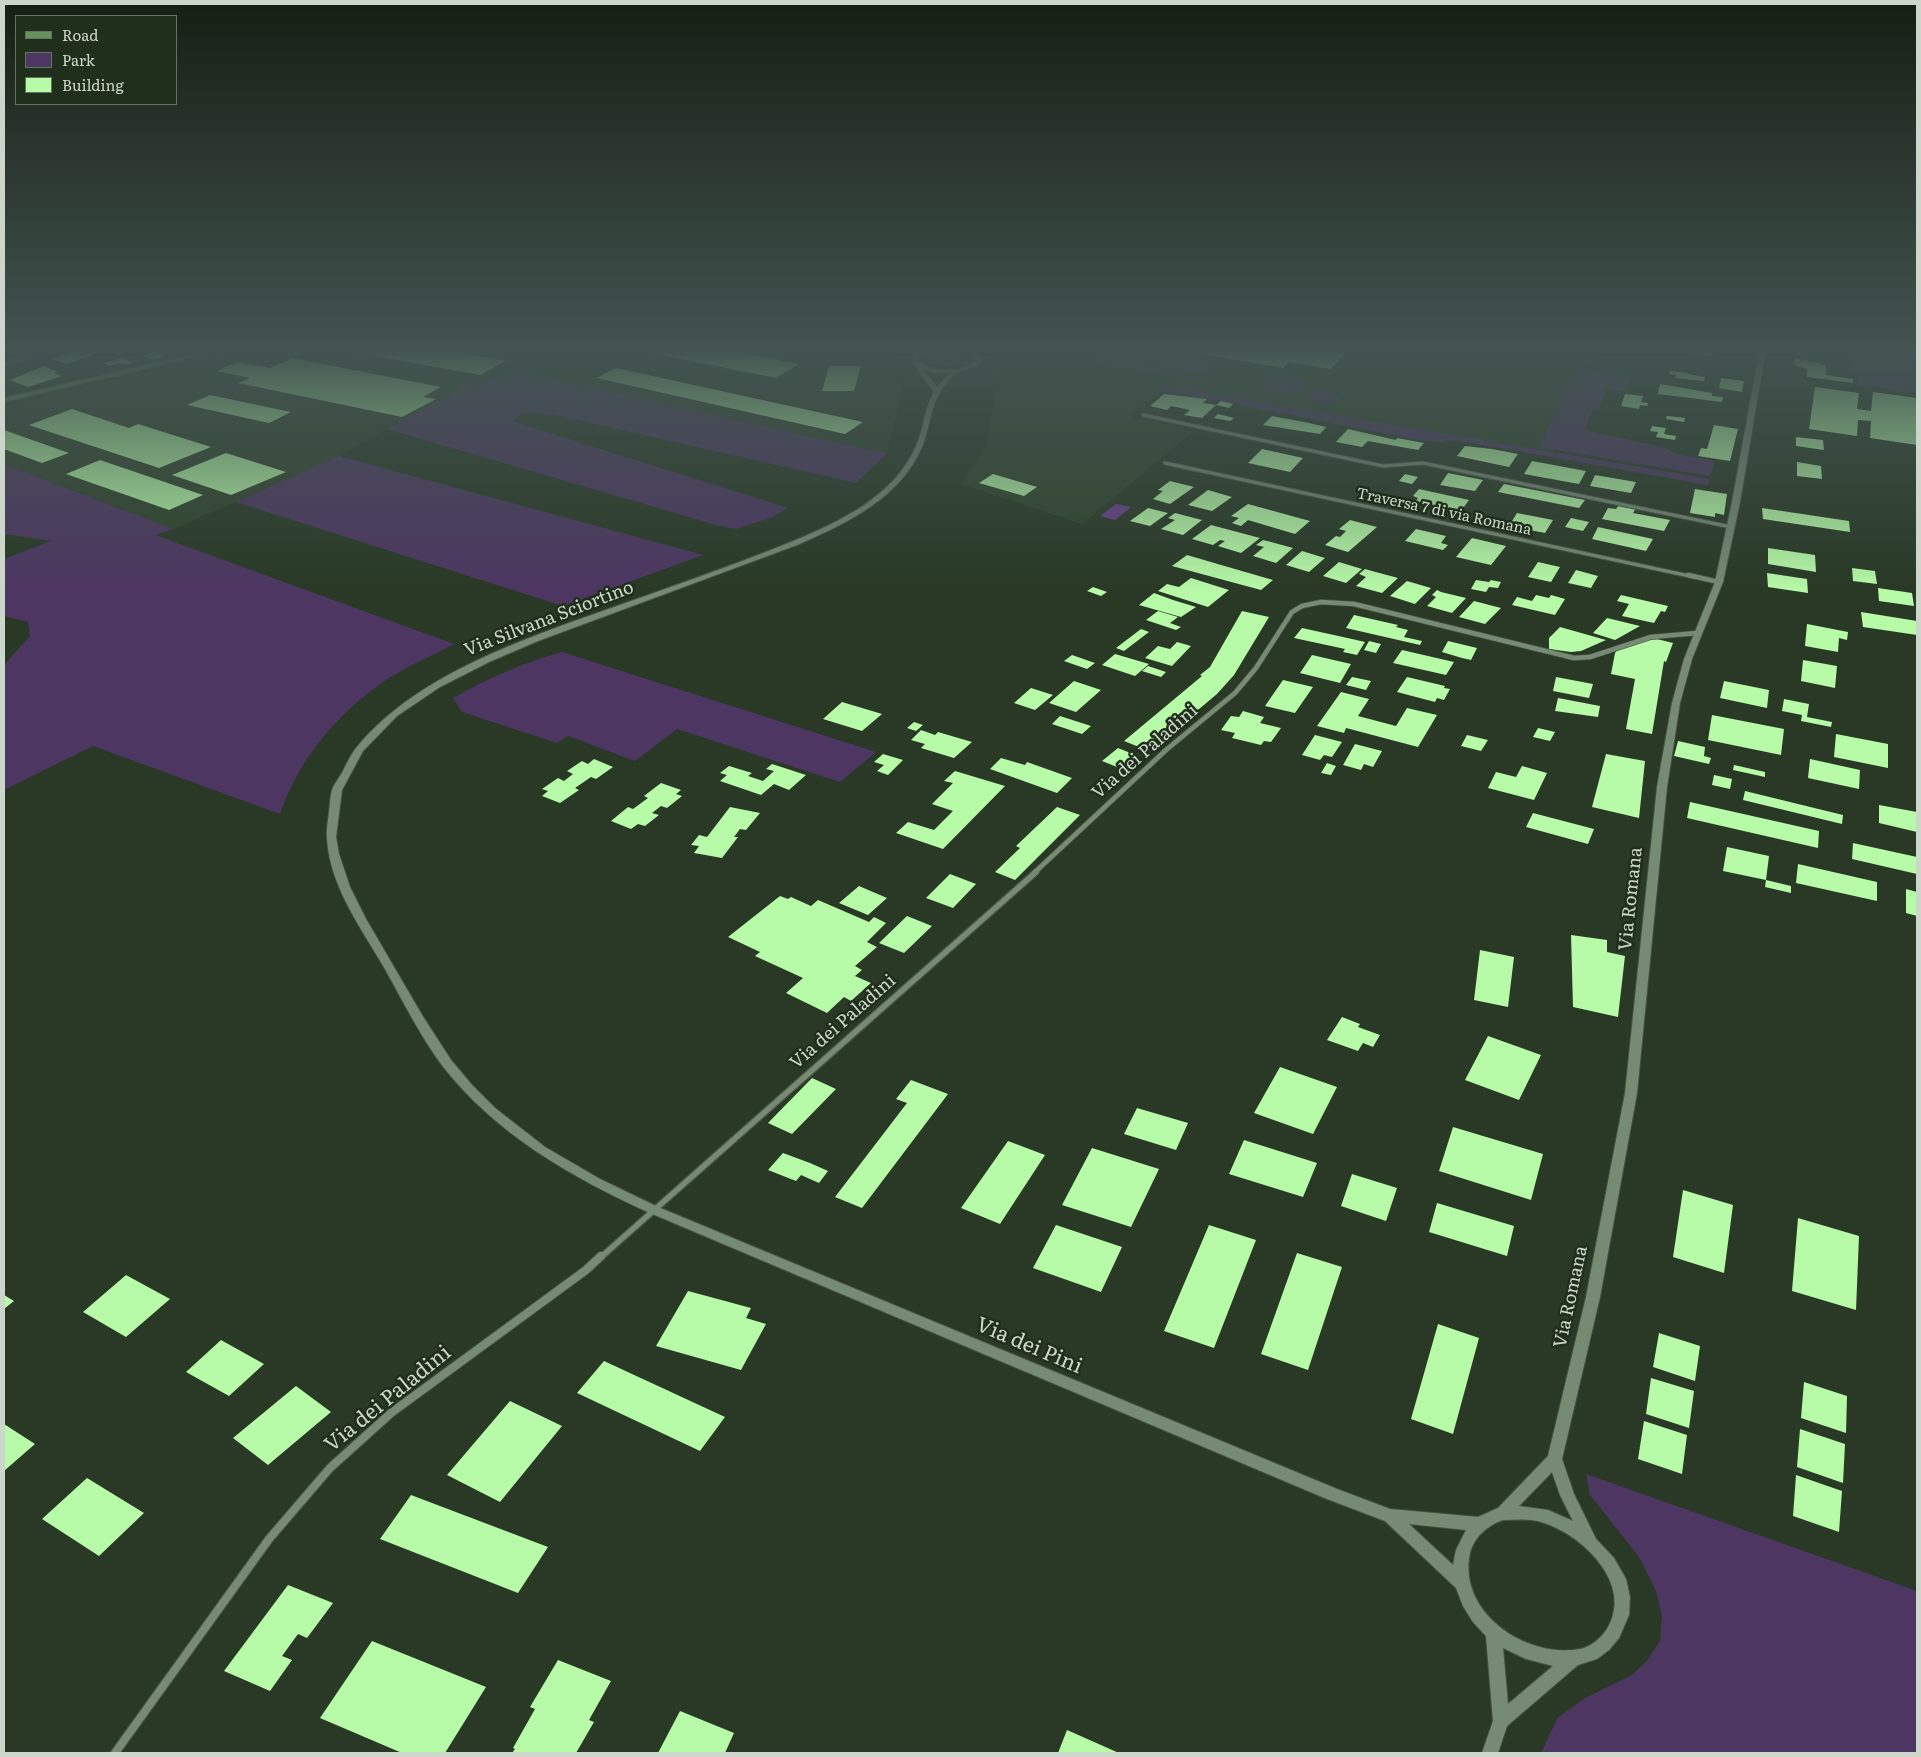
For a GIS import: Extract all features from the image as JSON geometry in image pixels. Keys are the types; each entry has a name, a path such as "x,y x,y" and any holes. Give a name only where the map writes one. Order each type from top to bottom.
{"street":[{"name":"Via Silvana Sciortino","path":"654,1210 599,1184 540,1151 492,1112 446,1061 403,992 345,888 335,858 331,837 335,797 342,780 364,744 391,717 446,679 483,660 534,638 794,544 855,514 888,489 910,463 920,446 925,430"},
{"path":"1214,430 1383,466 1424,463 1731,527"},
{"name":"Via Romana","path":"1555,1458 1593,1297 1631,1094 1668,745 1678,693 1698,633 1719,582 1748,430"},
{"name":"Traversa 7 di via Romana","path":"1165,463 1719,582"},
{"name":"Via dei Paladini","path":"115,1753 269,1539 330,1468 391,1413 586,1270 990,914 1162,754 1235,693 1256,668 1285,620 1297,609 1321,602 1354,604 1574,658 1590,657 1651,637 1698,633"},
{"name":"Via dei Pini","path":"654,1210 1332,1494 1390,1516"},
{"path":"1501,1721 1572,1659 1600,1649 1616,1629 1623,1605 1619,1582 1610,1566 1589,1540 1567,1495 1555,1458 1503,1514"},
{"path":"1462,1584 1463,1552 1469,1537 1479,1524 1494,1515 1520,1512 1546,1516 1561,1522 1589,1540"},
{"path":"1390,1516 1479,1524"},
{"path":"1390,1516 1462,1584 1472,1605 1494,1631 1522,1650 1537,1656 1572,1659"},
{"path":"1490,1753 1501,1721 1494,1631"}],"shaded area":[{"path":"4,430 386,430 326,463 173,529 4,464"},
{"path":"734,430 892,430 887,453"},
{"path":"989,430 1195,430 1082,524 961,484 987,445"},
{"path":"1410,430 1563,430 1552,455"},
{"path":"1116,504 1131,507 1115,520 1100,516"}],"green space":[{"path":"390,430 540,430 788,508 770,518 736,529 716,525"},
{"path":"621,430 780,430 887,453 856,483"},
{"path":"1368,430 1424,430 1710,479 1708,485 1466,442 1447,440 1443,443"},
{"path":"1548,430 1585,430 1666,448 1673,453 1715,461 1710,476 1539,447"},
{"path":"339,456 703,555 563,606 236,502"},
{"path":"4,464 173,529 155,535 454,644 386,680 368,693 336,722 322,738 298,774 280,814 93,746 4,790 4,665 30,636 28,622 4,616 4,559 51,541 4,534"},
{"path":"562,652 876,752 840,782 677,729 635,761 568,736 557,743 462,712 453,698 506,672"},
{"path":"1586,1474 1917,1591 1917,1753 1541,1753 1558,1717 1587,1697 1632,1675 1647,1661 1660,1641 1662,1616 1656,1591 1639,1557 1590,1495"}],"building":[{"path":"4,430 69,453 42,463 4,449"},
{"path":"44,430 157,430 211,447 159,468"},
{"path":"827,430 851,430 845,434"},
{"path":"1295,430 1323,430 1320,434"},
{"path":"1347,430 1352,430 1396,440 1397,438 1424,443 1418,450 1368,441 1362,447 1336,442"},
{"path":"1665,430 1664,434 1676,436 1675,440 1656,437 1658,432 1650,431"},
{"path":"1713,430 1738,430 1730,461 1698,456 1701,448 1707,449"},
{"path":"1816,430 1857,430 1857,436"},
{"path":"1870,430 1917,430 1917,445 1870,438"},
{"path":"1796,437 1823,440 1824,450 1796,446"},
{"path":"1465,446 1518,454 1509,467 1457,456"},
{"path":"1262,449 1303,458 1290,472 1248,463"},
{"path":"226,453 286,472 231,495 172,475"},
{"path":"100,460 203,495 169,510 66,474"},
{"path":"1532,461 1586,471 1579,484 1524,474"},
{"path":"1797,462 1821,466 1822,479 1797,476"},
{"path":"1448,473 1483,480 1475,491 1440,485"},
{"path":"993,474 1037,487 1024,496 979,483"},
{"path":"1405,474 1418,477 1412,484 1399,481"},
{"path":"1595,475 1636,482 1631,493 1590,486"},
{"path":"1170,481 1194,487 1170,504 1153,499 1163,491 1158,490"},
{"path":"1504,484 1585,500 1579,508 1498,492"},
{"path":"1419,489 1469,500 1464,507 1460,506 1457,510 1416,501 1418,498 1413,496"},
{"path":"1695,489 1727,494 1724,515 1715,513 1715,517 1690,513"},
{"path":"1208,490 1232,497 1212,511 1188,505"},
{"path":"1248,504 1310,521 1295,534 1248,520 1241,526 1232,523 1239,518 1231,516"},
{"path":"1619,505 1636,508 1633,513 1670,520 1664,531 1602,519 1608,508 1616,509"},
{"path":"1148,508 1168,513 1150,526 1130,521"},
{"path":"1762,508 1849,521 1850,532 1763,519"},
{"path":"1175,513 1202,520 1183,535 1161,529 1175,520 1168,518"},
{"path":"1517,513 1553,520 1545,533 1509,526"},
{"path":"1571,518 1589,522 1583,531 1565,527"},
{"path":"1350,520 1377,527 1348,552 1325,545 1336,536 1340,537 1346,531 1339,529"},
{"path":"1211,525 1260,538 1241,553 1218,546 1225,541 1220,540 1213,545 1192,539"},
{"path":"1598,527 1653,539 1646,551 1592,539"},
{"path":"1416,529 1446,536 1441,543 1448,545 1443,550 1405,541"},
{"path":"1472,538 1506,546 1491,565 1456,557"},
{"path":"1263,540 1293,548 1276,563 1253,556 1264,547 1256,545"},
{"path":"1768,548 1815,555 1816,572 1768,564"},
{"path":"1302,551 1325,558 1309,572 1286,565"},
{"path":"1187,555 1273,580 1261,590 1172,566"},
{"path":"1339,562 1362,569 1346,583 1323,576"},
{"path":"1538,562 1560,567 1551,582 1528,577"},
{"path":"1852,568 1875,571 1877,584 1853,581"},
{"path":"1365,569 1398,578 1382,593 1356,586 1366,577 1359,574"},
{"path":"1576,570 1598,576 1591,588 1568,583"},
{"path":"1767,573 1807,579 1808,593 1768,587"},
{"path":"1191,578 1229,590 1208,607 1158,591 1167,584 1179,587"},
{"path":"1476,580 1501,582 1498,588 1489,587 1486,592 1471,589"},
{"path":"1407,581 1431,588 1415,604 1390,596"},
{"path":"1093,587 1107,592 1101,596 1087,591"},
{"path":"1878,588 1912,593 1914,606 1879,601"},
{"path":"1437,590 1466,598 1452,613 1427,606 1436,597 1432,595"},
{"path":"1154,593 1196,607 1181,617 1139,605"},
{"path":"1536,595 1549,598 1551,595 1565,599 1555,615 1512,605 1517,597 1532,601"},
{"path":"1621,595 1668,606 1665,612 1661,611 1654,623 1622,616 1629,604 1617,601"},
{"path":"1474,601 1501,608 1485,624 1459,617"},
{"path":"1158,611 1178,617 1170,623 1181,627 1176,630 1146,620"},
{"path":"1242,611 1269,617 1234,675 1217,694 1149,751 1124,741 1202,676 1200,675 1210,667"},
{"path":"1861,612 1917,621 1917,635 1863,627"},
{"path":"1354,615 1398,625 1396,627 1408,630 1404,637 1422,641 1420,645 1346,628"},
{"path":"1607,618 1640,626 1615,640 1593,633"},
{"path":"1807,624 1848,632 1847,640 1839,638 1838,652 1805,646"},
{"path":"1560,627 1606,640 1581,651 1571,652 1549,649 1549,638"},
{"path":"1302,628 1365,642 1357,655 1343,652 1345,649 1294,638"},
{"path":"1141,629 1149,632 1124,651 1116,648"},
{"path":"1653,638 1673,643 1666,662 1664,661 1652,734 1626,729 1635,679 1611,674 1615,653 1618,649"},
{"path":"1369,641 1381,644 1376,653 1364,650"},
{"path":"1448,641 1477,648 1471,660 1442,652"},
{"path":"1177,642 1191,646 1172,666 1145,658 1158,646 1170,649"},
{"path":"1402,650 1454,662 1446,675 1393,663"},
{"path":"1115,654 1149,664 1135,676 1102,665"},
{"path":"1072,655 1095,663 1087,669 1064,661"},
{"path":"1312,655 1351,664 1340,683 1300,673"},
{"path":"1803,660 1837,666 1835,688 1801,681"},
{"path":"1148,666 1166,672 1161,677 1142,671"},
{"path":"1352,677 1371,681 1366,690 1346,685"},
{"path":"1407,677 1445,686 1444,688 1450,689 1444,700 1437,698 1435,702 1397,692"},
{"path":"1556,677 1593,684 1589,698 1553,691"},
{"path":"1283,680 1313,687 1295,713 1265,706"},
{"path":"1074,681 1101,690 1076,712 1049,703"},
{"path":"1724,681 1769,690 1767,708 1720,698"},
{"path":"1031,688 1053,695 1035,710 1014,703"},
{"path":"1341,692 1369,699 1358,716 1396,726 1407,708 1437,715 1418,747 1346,728 1344,733 1317,726"},
{"path":"1558,698 1600,706 1598,717 1555,711"},
{"path":"1784,699 1809,704 1807,717 1832,722 1831,727 1801,721 1802,715 1782,711"},
{"path":"842,702 882,714 862,731 823,719"},
{"path":"1243,711 1264,717 1260,723 1281,728 1271,742 1264,741 1261,745 1232,738 1235,733 1221,730 1231,716 1239,717"},
{"path":"1712,715 1784,729 1781,755 1708,740"},
{"path":"1060,716 1091,726 1082,734 1052,724"},
{"path":"914,722 923,725 916,731 907,728"},
{"path":"1538,728 1555,732 1550,741 1533,737"},
{"path":"921,730 935,735 938,732 972,742 954,758 921,748 925,744 911,740"},
{"path":"1836,734 1888,744 1888,768 1834,757"},
{"path":"1315,735 1342,742 1332,757 1324,755 1320,760 1302,755"},
{"path":"1467,735 1488,740 1481,751 1461,746"},
{"path":"1678,741 1705,747 1704,756 1711,758 1709,764 1674,756"},
{"path":"1355,744 1382,751 1373,767 1364,764 1361,770 1343,765"},
{"path":"1118,748 1138,756 1122,769 1102,761"},
{"path":"883,754 903,760 888,775 877,771 884,765 874,762"},
{"path":"1606,754 1645,761 1639,818 1592,807"},
{"path":"1001,758 1025,765 1027,762 1072,778 1057,793 990,769"},
{"path":"594,759 613,767 596,779 591,777 575,788 579,790 560,803 542,796 548,791 542,789 558,778 564,781 573,774 567,771 582,761 588,764"},
{"path":"1810,759 1860,770 1859,789 1808,778"},
{"path":"1327,763 1336,766 1331,775 1321,773"},
{"path":"772,764 806,775 789,790 774,784 761,795 720,781 727,775 720,773 729,766 752,773 748,776 763,781 774,771 766,769"},
{"path":"1734,765 1765,772 1765,777 1733,770"},
{"path":"1522,766 1547,773 1534,800 1488,788 1496,772 1516,777"},
{"path":"955,771 1005,786 943,849 896,833 908,822 934,830 953,811 932,804 953,783 944,781"},
{"path":"1714,775 1732,779 1730,789 1712,785"},
{"path":"661,783 681,790 676,794 682,796 667,808 661,806 652,813 659,815 645,826 638,824 631,829 611,821 628,807 633,809 648,798 644,796"},
{"path":"1745,791 1843,815 1842,824 1743,800"},
{"path":"1690,802 1819,831 1818,848 1687,818"},
{"path":"1879,805 1917,812 1917,832 1879,823"},
{"path":"730,807 760,813 746,830 740,829 734,837 738,837 722,858 694,853 699,846 691,845 699,835 707,837"},
{"path":"1057,807 1080,815 1015,880 995,872 1020,848 1016,846"},
{"path":"1533,813 1594,829 1588,844 1526,827"},
{"path":"1853,843 1917,857 1917,874 1852,859"},
{"path":"1727,847 1769,856 1766,880 1723,871"},
{"path":"1798,864 1877,882 1877,901 1796,883"},
{"path":"950,874 976,884 953,908 926,898"},
{"path":"1766,880 1791,886 1791,893 1765,887"},
{"path":"859,886 887,898 868,915 839,903"},
{"path":"1906,889 1917,892 1917,916 1906,913"},
{"path":"780,896 788,899 791,897 811,906 818,900 869,922 874,917 886,923 867,942 877,947 855,966 862,970 855,976 871,983 851,1001 844,997 827,1013 786,993 803,978 755,956 760,952 728,937"},
{"path":"907,916 932,926 904,953 879,943"},
{"path":"1571,935 1607,940 1607,952 1625,956 1618,1017 1573,1007"},
{"path":"1480,950 1514,957 1508,1007 1474,1000"},
{"path":"1342,1017 1360,1024 1358,1027 1380,1035 1373,1047 1363,1043 1358,1051 1327,1040"},
{"path":"1488,1036 1541,1055 1519,1100 1465,1080"},
{"path":"1280,1067 1337,1087 1313,1134 1254,1113"},
{"path":"812,1078 836,1089 792,1134 768,1123"},
{"path":"911,1080 948,1094 862,1208 835,1197 907,1103 896,1099"},
{"path":"1137,1108 1188,1123 1176,1150 1124,1134"},
{"path":"1453,1127 1543,1154 1531,1200 1439,1171"},
{"path":"1244,1140 1317,1163 1303,1197 1229,1174"},
{"path":"1008,1141 1045,1155 1000,1224 961,1208"},
{"path":"1092,1148 1159,1169 1131,1227 1062,1205"},
{"path":"783,1153 828,1171 819,1183 801,1175 796,1181 768,1170"},
{"path":"1352,1174 1397,1188 1386,1221 1341,1206"},
{"path":"1683,1190 1733,1205 1724,1273 1673,1257"},
{"path":"1437,1203 1514,1226 1507,1256 1429,1232"},
{"path":"1798,1218 1859,1236 1856,1310 1792,1291"},
{"path":"1056,1225 1122,1247 1101,1292 1033,1268"},
{"path":"1209,1225 1256,1240 1214,1348 1164,1331"},
{"path":"1297,1253 1342,1267 1308,1370 1261,1354"},
{"path":"126,1275 170,1299 126,1337 83,1312"},
{"path":"688,1291 751,1308 746,1318 766,1324 741,1370 656,1346"},
{"path":"4,1295 14,1301 4,1309"},
{"path":"1438,1324 1479,1338 1453,1434 1411,1419"},
{"path":"1659,1333 1700,1346 1695,1381 1653,1367"},
{"path":"221,1340 264,1364 229,1396 186,1372"},
{"path":"604,1361 725,1417 700,1451 577,1393"},
{"path":"1651,1378 1694,1391 1689,1428 1646,1414"},
{"path":"1804,1382 1847,1396 1846,1433 1801,1418"},
{"path":"296,1386 331,1412 268,1465 233,1438"},
{"path":"510,1401 562,1426 500,1502 447,1475"},
{"path":"1644,1421 1687,1435 1682,1474 1638,1459"},
{"path":"4,1424 35,1444 4,1471"},
{"path":"1800,1429 1845,1444 1843,1483 1797,1467"},
{"path":"1796,1475 1842,1491 1839,1532 1793,1516"},
{"path":"87,1478 144,1513 99,1556 42,1519"},
{"path":"411,1495 548,1547 518,1593 380,1539"},
{"path":"288,1585 333,1603 307,1638 298,1634 282,1656 292,1660 270,1691 224,1671"},
{"path":"372,1641 486,1687 445,1753 402,1753 320,1718"},
{"path":"558,1660 611,1681 589,1720 594,1722 576,1753 512,1753 535,1709 530,1707"},
{"path":"680,1711 734,1733 725,1753 658,1753"},
{"path":"1067,1730 1119,1753 1058,1753"}]}
